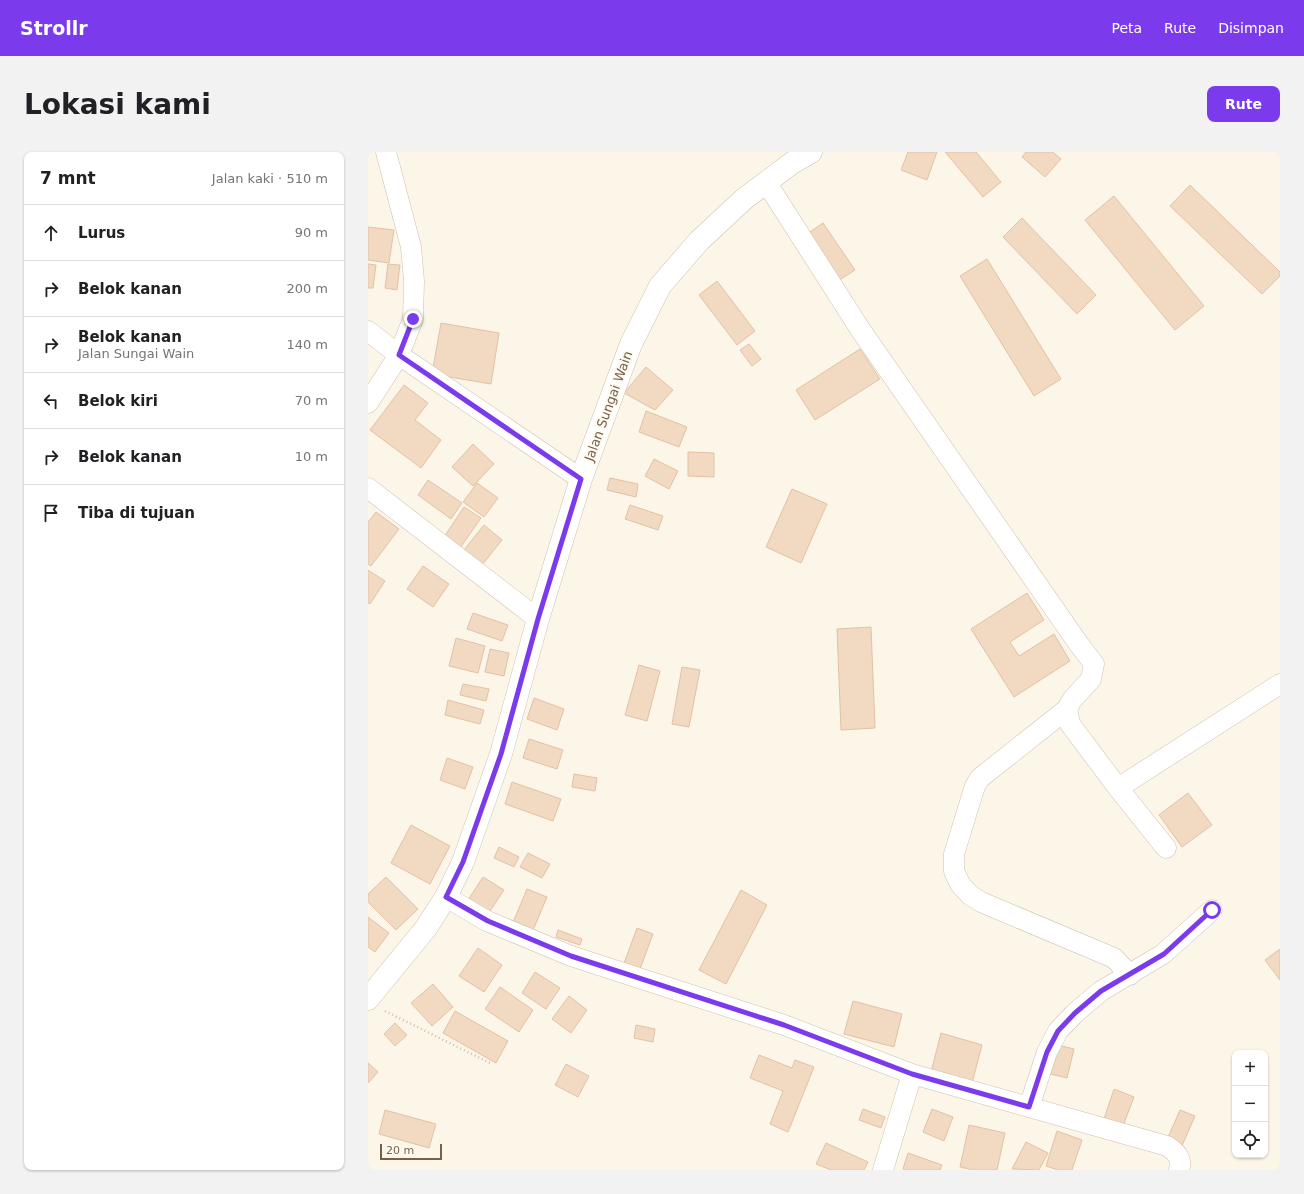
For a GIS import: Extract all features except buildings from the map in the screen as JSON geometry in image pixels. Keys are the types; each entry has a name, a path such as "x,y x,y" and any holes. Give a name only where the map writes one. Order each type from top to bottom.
{"street":[{"path":"368,403 399,355 413,319 414,281 411,247 386,152"},
{"name":"Jalan Sungai Wain","path":"375,1004 446,897 463,862 501,754 538,619 581,479 631,344 660,286 699,241 744,199 792,163 811,152"},
{"path":"766,182 860,329 1094,664 1091,679 1072,700 1067,709 980,778 975,786 954,854 954,871 960,884 970,896 1114,958 1130,975"},
{"path":"368,331 399,355 581,479"},
{"path":"368,488 538,619"},
{"path":"1118,788 1280,684"},
{"path":"1067,709 1070,724 1118,788 1166,848"},
{"path":"446,897 488,921 571,956 784,1025 912,1074 1167,1146 1180,1158 1180,1170"},
{"path":"1029,1107 1047,1052 1058,1031 1075,1013 1101,991 1164,954 1212,910"},
{"path":"884,1170 912,1074"}],"path":[{"path":"375,1004 490,1063"}],"route":[{"path":"413,319 399,355 581,479 538,619 501,754 463,862 446,897 488,921 571,956 784,1025 912,1074 1029,1107 1047,1052 1058,1031 1075,1013 1101,991 1164,954 1212,910"}]}
